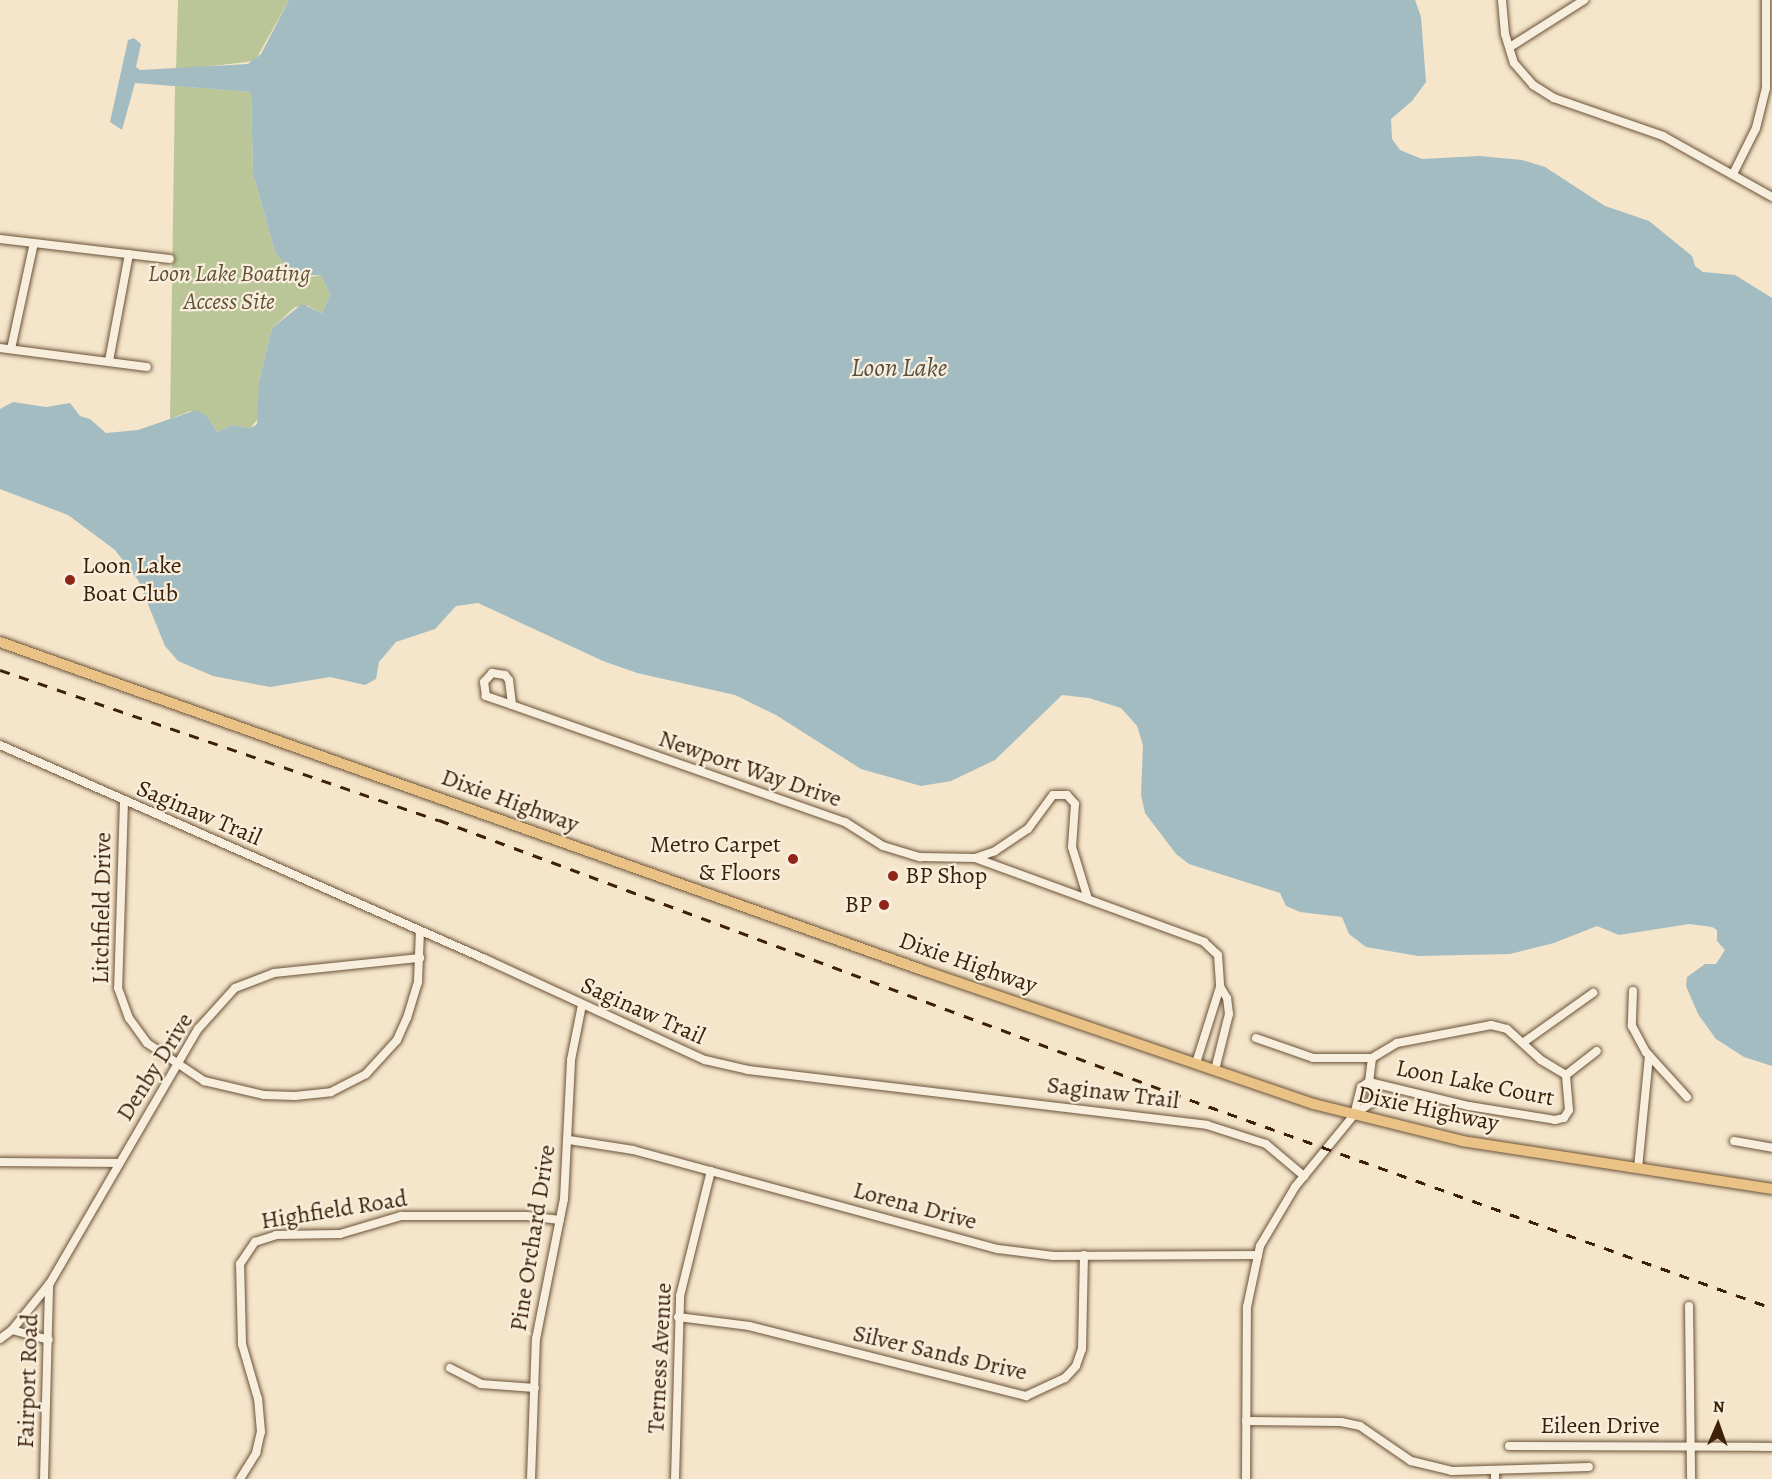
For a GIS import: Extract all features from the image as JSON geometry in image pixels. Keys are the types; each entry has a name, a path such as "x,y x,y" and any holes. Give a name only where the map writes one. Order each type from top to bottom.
{"main road":[{"name":"Dixie Highway","path":"0,642 925,971 1354,1115 1462,1141 1772,1189"}],"street":[{"path":"1502,0 1510,47 1521,73 1554,98 1649,129 1772,197"},
{"path":"1510,47 1584,0"},
{"path":"1733,174 1756,128 1766,88 1766,0"},
{"path":"0,239 170,259"},
{"path":"11,349 34,243"},
{"path":"109,361 129,254"},
{"path":"0,348 147,367"},
{"name":"Newport Way Drive","path":"512,705 845,822 883,846 900,852 975,858 1204,942 1218,955 1220,987 1196,1063"},
{"name":"Saginaw Trail","path":"0,745 420,930 690,1055 725,1066 1133,1114 1227,1129 1266,1144 1304,1176"},
{"name":"Newport Way Drive","path":"975,858 995,851 1028,829 1053,795 1066,795 1075,804 1072,847 1088,899"},
{"name":"Litchfield Drive","path":"124,801 118,988 129,1018 147,1043 204,1081 264,1095 331,1092 351,1084 380,1062 398,1040 418,982 420,930"},
{"name":"Denby Drive","path":"0,1338 12,1330 50,1283 177,1065 219,1004 250,979 420,958"},
{"name":"Newport Way Drive","path":"1215,1070 1229,1014 1227,998 1220,987"},
{"path":"1633,991 1632,1026 1649,1056 1687,1097"},
{"path":"1524,1042 1593,993"},
{"name":"Pine Orchard Drive","path":"531,1479 536,1340 560,1220 569,1140 573,1038 582,1005"},
{"path":"1256,1038 1313,1058 1372,1058 1397,1043 1435,1038 1477,1025 1508,1029 1541,1060 1566,1075 1597,1051"},
{"path":"1638,1168 1649,1056"},
{"path":"1246,1479 1247,1307 1258,1256 1272,1220 1304,1176 1354,1115 1372,1102 1374,1089 1370,1082 1372,1058"},
{"name":"Loon Lake Court","path":"1370,1082 1469,1106 1560,1120 1569,1110 1566,1075"},
{"path":"1354,1115 1361,1087 1370,1082"},
{"name":"Lorena Drive","path":"569,1140 633,1150 998,1249 1084,1256 1258,1256"},
{"path":"1734,1141 1772,1148"},
{"path":"2,1160 119,1163"},
{"name":"Terness Avenue","path":"675,1479 678,1317 685,1265 711,1171"},
{"name":"Highfield Road","path":"240,1479 256,1453 261,1432 258,1399 242,1344 240,1264 255,1242 276,1235 340,1234 401,1216 527,1216 560,1220"},
{"name":"Silver Sands Drive","path":"678,1317 749,1326 1026,1396 1065,1378 1076,1366 1082,1349 1084,1256"},
{"name":"Fairport Road","path":"44,1479 50,1283"},
{"path":"1689,1306 1691,1479"},
{"path":"12,1330 48,1340"},
{"path":"450,1368 481,1384 535,1388"},
{"path":"1246,1421 1341,1422 1360,1426 1411,1461 1428,1467 1452,1471 1495,1474 1589,1467"},
{"name":"Eileen Drive","path":"1509,1446 1772,1447"}],"green space":[{"path":"178,0 289,0 255,61 176,70"},
{"name":"Loon Lake Boating Access Site","path":"175,86 251,92 253,174 275,252 302,279 321,275 330,294 322,313 308,306 295,307 272,328 259,381 260,415 251,428 232,425 217,432 207,416 190,411 170,419"}],"water":[{"name":"Loon Lake","path":"289,0 1415,0 1421,17 1426,82 1412,101 1391,119 1392,139 1400,150 1422,159 1479,156 1522,160 1545,167 1605,206 1649,221 1692,256 1695,266 1703,272 1735,275 1772,298 1772,1066 1744,1057 1716,1039 1698,1014 1686,986 1687,977 1705,964 1716,964 1725,950 1717,941 1717,930 1712,927 1689,924 1619,935 1597,926 1554,943 1510,954 1418,956 1366,947 1349,934 1342,917 1300,912 1286,906 1280,893 1189,864 1176,854 1145,813 1141,795 1143,745 1137,726 1121,708 1089,698 1062,695 995,760 951,781 921,786 861,769 776,715 735,695 637,673 603,661 478,603 456,606 435,629 396,642 379,662 376,679 365,685 330,677 270,687 213,676 178,661 165,646 138,580 115,550 68,515 0,489 0,409 13,402 46,407 70,403 80,416 90,419 106,433 138,430 196,410 207,416 217,432 232,425 251,428 257,424 259,381 272,328 302,304 322,313 330,294 321,275 296,276 275,252 253,174 251,92 135,83 122,130 110,122 128,40 134,38 141,44 136,67 140,70 248,64 261,54"}],"railway":[{"path":"0,670 439,820 1171,1093 1772,1308"}],"place":[{"name":"Loon Lake Boat Club","path":"70,580"},
{"name":"Metro Carpet & Floors","path":"793,859"},
{"name":"BP Shop","path":"893,876"},
{"name":"BP","path":"884,905"}]}
